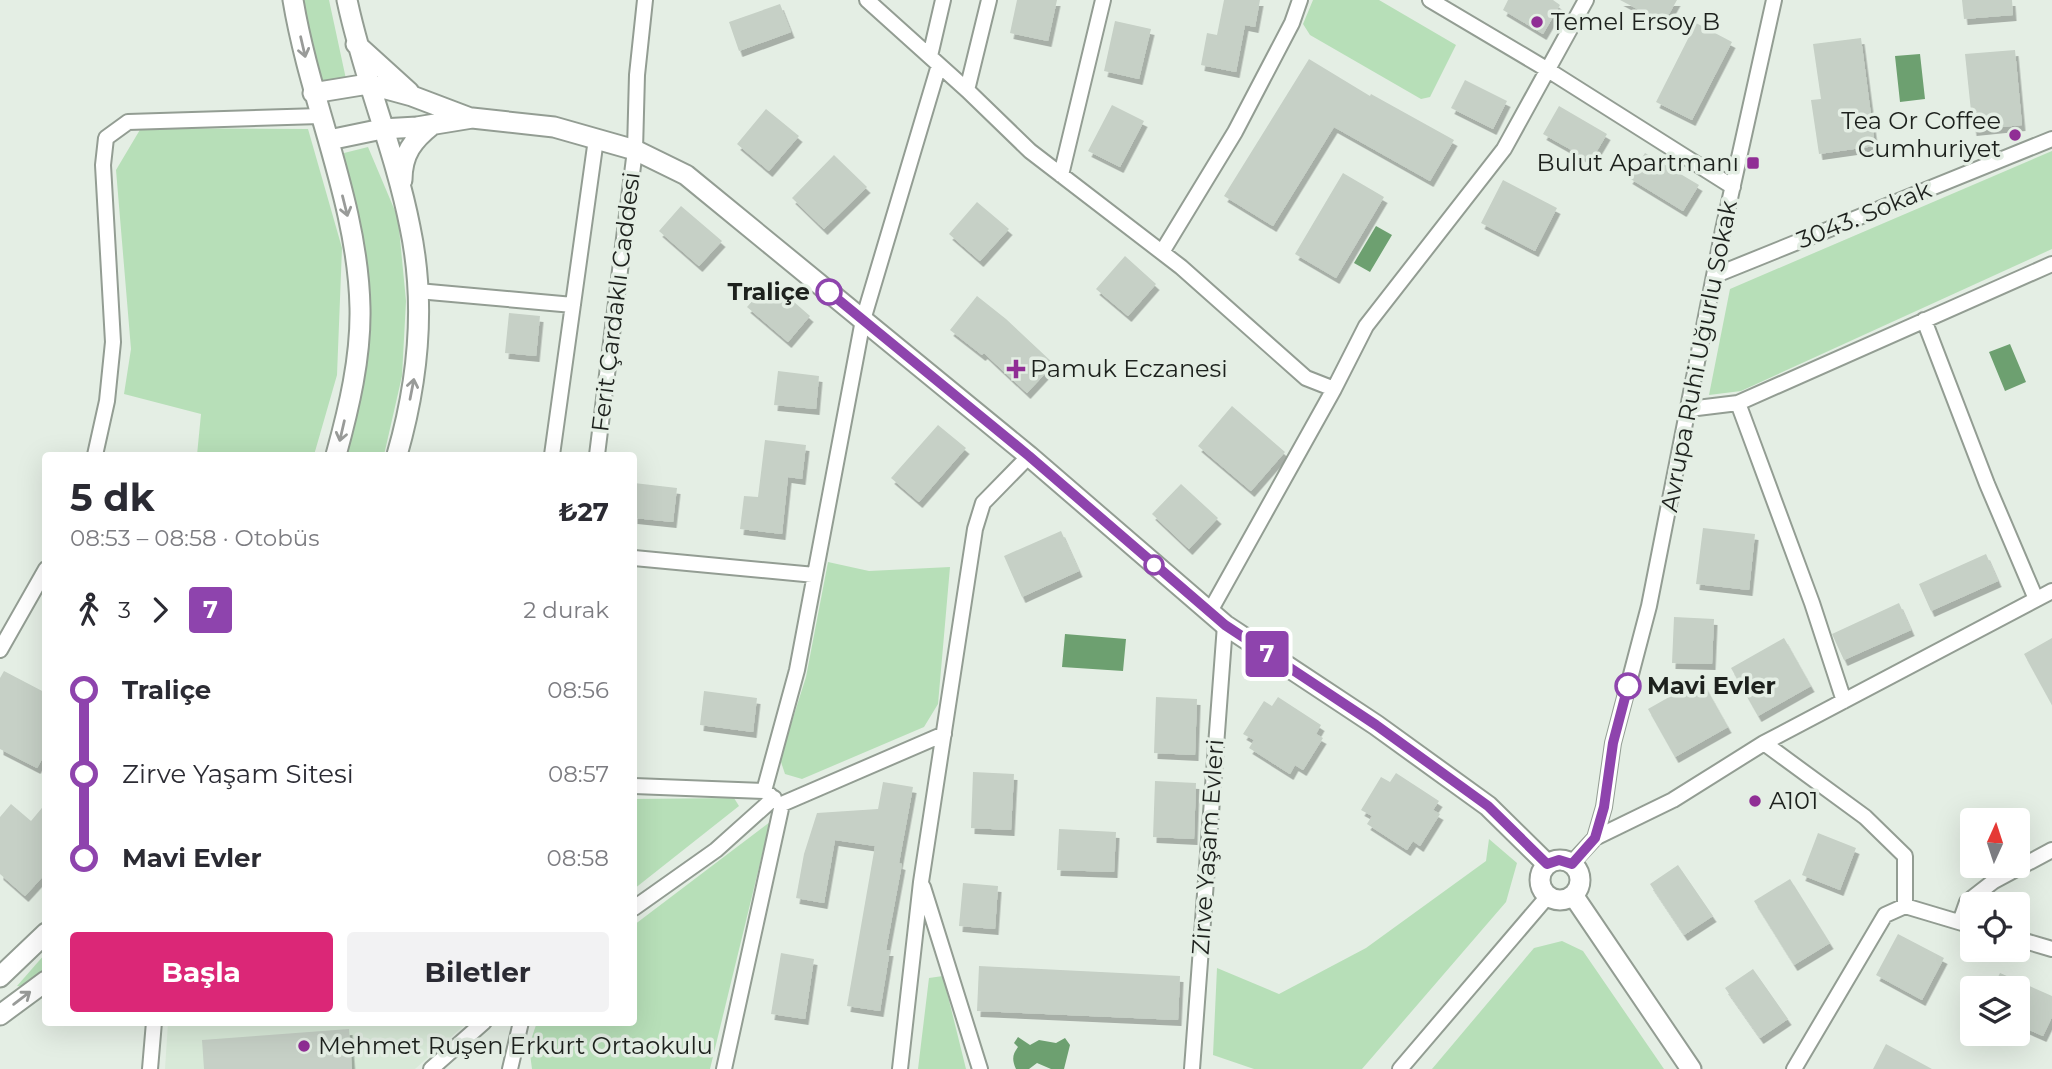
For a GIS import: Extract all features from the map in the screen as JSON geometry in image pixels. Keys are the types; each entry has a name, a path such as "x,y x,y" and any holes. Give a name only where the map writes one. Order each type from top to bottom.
{"main road":[{"path":"293,0 313,93 329,140 350,225 360,307 359,341 352,386 337,452"},
{"path":"347,0 356,44 403,195 411,229 418,291 415,376 398,452"},
{"path":"356,44 412,96"},
{"path":"313,93 368,84 412,96 472,118 554,127 635,150 686,175 1029,456 1209,613 1376,725 1488,806 1547,864"},
{"path":"329,140 382,129 472,118"},
{"path":"403,195 402,165 406,152 415,138 432,125"},
{"path":"1559,860 1572,864 1579,882 1573,895 1560,900 1548,895 1540,880 1547,864 1559,860"},
{"path":"1573,895 1692,1069"},
{"path":"2,970 42,936"},
{"path":"0,1015 42,983"}],"street":[{"name":"Ferit Çardaklı Caddesi","path":"597,452 635,150 636,75 645,0"},
{"path":"867,0 1030,151 1162,252 1306,378 1334,389"},
{"path":"724,1069 863,320 934,61 943,0"},
{"path":"967,90 989,0"},
{"path":"1061,175 1103,0"},
{"path":"1162,252 1235,132 1292,23 1300,0"},
{"name":"Avrupa Ruhi Uğurlu Sokak","path":"1430,0 1548,70 1732,187 1649,606 1613,743 1604,807 1595,838 1572,864"},
{"path":"1209,613 1334,389 1366,326 1504,149 1586,0"},
{"path":"1732,187 1774,0"},
{"path":"96,452 107,401 113,342 103,165 106,138 128,122 320,116"},
{"path":"552,452 596,139"},
{"name":"3043. Sokak","path":"1716,275 2052,139"},
{"path":"1689,409 1738,403 2052,264"},
{"path":"418,291 573,305"},
{"path":"1924,320 1987,484 2036,599"},
{"path":"1738,403 1812,604 1844,701"},
{"path":"900,1069 921,881 975,529 983,503 1029,456"},
{"path":"637,558 815,575"},
{"path":"0,650 42,576"},
{"path":"1595,838 1673,800 1764,743 2052,591"},
{"name":"Zirve Yaşam Evleri","path":"1192,1069 1225,625"},
{"path":"637,906 716,850 773,797 944,734"},
{"path":"1764,743 1865,817 1906,856 1905,906"},
{"path":"637,786 773,797"},
{"path":"1980,892 1994,881 2052,850"},
{"path":"921,881 980,1069"},
{"path":"1400,1069 1548,895"},
{"path":"1794,1069 1885,915 1905,906 1960,922"},
{"path":"2030,943 2052,949"},
{"path":"150,1069 154,1026"},
{"path":"431,1069 479,1026"},
{"path":"510,1069 520,1026"}],"shaded area":[{"path":"298,0 329,0 346,79 315,85"},
{"path":"1313,0 1379,0 1456,45 1430,97 1421,99 1310,35 1303,24"},
{"path":"1920,54 1925,99 1900,102 1895,56"},
{"path":"141,128 308,129 342,248 337,375 315,452 197,452 201,414 124,394 131,349 116,170"},
{"path":"368,147 398,218 406,301 402,376 385,452 345,452 353,426 369,332 364,245 340,154"},
{"path":"2052,151 2052,249 1741,391 1709,395 1730,289"},
{"path":"1376,226 1392,235 1370,272 1354,263"},
{"path":"2010,344 2026,382 2005,391 1989,352"},
{"path":"828,562 869,571 950,567 938,704 924,727 802,779 785,774 780,759 806,677"},
{"path":"1065,634 1126,639 1123,671 1062,667"},
{"path":"734,798 739,806 637,887 637,799"},
{"path":"770,822 710,1069 532,1069 529,1046 536,1026 637,1026 637,923"},
{"path":"1489,839 1517,863 1506,902 1362,1069 1254,1069 1213,1055 1217,968 1279,994 1366,948 1486,861"},
{"path":"1562,941 1583,951 1664,1069 1432,1069 1534,948"},
{"path":"42,957 42,971 23,987 17,986"},
{"path":"943,976 966,1069 918,1069 929,978"},
{"name":"Mehmet Ruşen Erkurt Ortaokulu","path":"168,1026 463,1026 415,1069 165,1069"},
{"path":"1018,1037 1030,1045 1039,1040 1056,1043 1065,1038 1070,1045 1064,1069 1051,1069 1037,1063 1029,1069 1016,1069 1013,1058 1018,1047 1014,1043"}],"building":[{"path":"1017,0 1057,0 1048,41 1010,33"},
{"path":"1224,0 1260,0 1255,27 1245,25 1236,72 1201,65 1207,33 1217,35"},
{"name":"Temel Ersoy B","path":"1508,0 1553,0 1560,5 1543,34 1503,10"},
{"path":"1620,0 1677,0 1664,23"},
{"path":"1962,0 2012,0 2013,15 1964,19"},
{"path":"780,4 791,32 739,51 729,22"},
{"path":"1115,21 1151,29 1139,79 1104,71"},
{"path":"1696,23 1732,42 1692,120 1656,102"},
{"path":"1861,38 1875,146 1819,154 1811,100 1821,99 1813,44"},
{"path":"2015,50 2022,125 1973,130 1965,54"},
{"path":"1309,59 1370,96 1371,94 1454,140 1430,181 1334,127 1273,226 1224,196"},
{"path":"1465,80 1507,101 1493,129 1451,108"},
{"path":"1112,105 1144,121 1120,167 1088,151"},
{"path":"1559,106 1607,134 1591,161 1543,134"},
{"path":"766,109 799,136 769,171 737,144"},
{"path":"1645,153 1699,185 1683,211 1629,178"},
{"path":"834,155 867,187 824,229 792,198"},
{"path":"1343,173 1384,197 1336,278 1295,254"},
{"path":"1503,180 1557,208 1535,251 1481,223"},
{"path":"977,202 1009,229 980,261 949,234"},
{"path":"681,206 722,241 699,266 659,231"},
{"path":"1125,256 1156,284 1128,316 1096,289"},
{"path":"770,281 810,316 788,342 747,307"},
{"path":"977,296 1054,364 1027,393 984,353 982,355 950,330"},
{"path":"509,313 540,316 536,356 505,353"},
{"path":"778,371 819,376 816,409 774,405"},
{"path":"1232,406 1285,452 1251,491 1198,446"},
{"path":"938,425 966,448 919,502 891,478"},
{"path":"765,440 806,445 802,479 788,477 782,534 740,529 744,496 758,497"},
{"path":"637,483 677,488 673,522 637,518"},
{"path":"1181,484 1218,518 1189,549 1152,514"},
{"path":"1703,528 1755,534 1749,590 1696,584"},
{"path":"1061,531 1079,571 1022,597 1004,556"},
{"path":"1986,554 1998,581 1931,611 1919,584"},
{"path":"1899,603 1911,630 1844,660 1832,634"},
{"path":"1674,617 1714,619 1712,664 1672,663"},
{"path":"1784,638 1811,686 1758,716 1731,668"},
{"path":"2052,638 2052,705 2024,654"},
{"path":"4,671 42,691 42,759 37,768 0,749 0,678"},
{"path":"1701,679 1728,727 1675,757 1648,709"},
{"path":"704,691 757,698 753,732 700,725"},
{"path":"1156,697 1197,699 1195,755 1154,753"},
{"path":"1278,697 1321,725 1316,734 1323,738 1303,770 1295,765 1290,774 1249,748 1254,740 1243,734 1264,701 1272,706"},
{"path":"973,772 1014,774 1011,830 971,828"},
{"path":"1396,773 1439,801 1433,810 1440,814 1420,846 1413,841 1407,850 1367,824 1372,816 1361,810 1381,777 1390,782"},
{"path":"1155,781 1196,783 1194,839 1153,837"},
{"path":"883,782 913,787 886,950 890,950 880,1011 847,1006 875,846 835,840 824,903 796,898 804,854 817,813 878,809"},
{"path":"11,804 31,821 42,808 42,877 25,896 0,874 0,817"},
{"path":"1059,829 1116,832 1114,872 1057,870"},
{"path":"1818,833 1856,848 1840,890 1802,875"},
{"path":"1678,865 1713,916 1684,935 1650,884"},
{"path":"1790,879 1830,943 1794,965 1754,901"},
{"path":"963,883 998,886 995,929 959,926"},
{"path":"1898,934 1944,958 1922,1000 1876,975"},
{"path":"781,953 814,959 805,1019 771,1014"},
{"path":"979,966 1180,976 1178,1020 977,1011"},
{"path":"1753,969 1788,1019 1760,1038 1725,988"},
{"path":"2030,986 2052,996 2052,1017 2043,1036 2030,1030"},
{"path":"349,1029 352,1069 204,1069 202,1040"},
{"path":"1886,1044 1932,1069 1873,1069"}],"bus line":[{"name":"7","path":"829,292 1029,456 1225,625 1376,725 1488,806 1547,864 1559,860 1572,864 1595,838 1604,807 1613,743 1628,686"}],"place":[{"name":"Temel Ersoy B","path":"1537,22"},
{"name":"Tea Or Coffee Cumhuriyet","path":"2015,135"},
{"name":"Bulut Apartmanı","path":"1753,163"},
{"name":"Traliçe","path":"829,292"},
{"name":"Pamuk Eczanesi","path":"1016,369"},
{"name":"Mavi Evler","path":"1628,686"},
{"name":"A101","path":"1755,801"},
{"name":"Mehmet Ruşen Erkurt Ortaokulu","path":"304,1046"}]}
